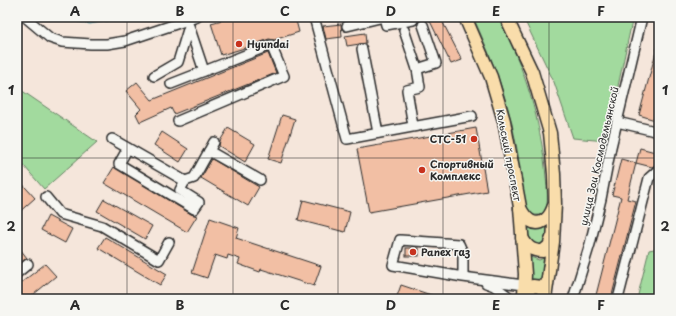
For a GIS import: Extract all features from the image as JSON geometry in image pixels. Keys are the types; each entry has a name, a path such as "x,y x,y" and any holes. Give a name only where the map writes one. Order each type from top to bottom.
{"main road":[{"name":"Кольский проспект","path":"465,17 491,77 504,121 520,207 522,238 536,292"},
{"path":"506,17 532,72 550,133 555,204 553,234 536,292"},
{"path":"520,207 523,215 528,221 538,223 546,220 555,204"},
{"path":"522,238 527,247 534,251 543,251 548,246 553,234"}],"street":[{"path":"25,17 50,38 62,42 91,44 107,44 125,40 188,23 197,17"},
{"path":"314,17 347,139 472,116"},
{"path":"346,26 384,17 386,25 413,20"},
{"name":"улица Зои Космодемьянской","path":"575,299 590,244 642,17"},
{"path":"188,23 204,71"},
{"path":"154,76 178,62 188,23"},
{"path":"417,68 436,63 423,25"},
{"path":"404,30 417,68 420,87 407,90 413,126"},
{"path":"171,84 271,45 284,76 178,121"},
{"path":"362,49 378,133"},
{"path":"617,122 659,132"},
{"path":"112,139 185,181"},
{"path":"128,148 119,164 194,209 199,202 180,190 185,181 194,178 214,142"},
{"path":"209,151 260,180"},
{"path":"618,299 649,178 659,169"},
{"path":"46,197 60,214 102,226 159,260 170,242"},
{"path":"463,277 462,253 459,244 400,240 393,265 463,277 477,279 536,292"},
{"path":"17,273 28,264"},
{"path":"477,279 494,286 512,299"}],"green space":[{"path":"473,17 498,17 524,75 536,116 544,158 547,186 545,211 539,215 532,215 527,211 517,147 508,107 492,61"},
{"path":"523,17 633,17 606,141 573,138 554,82"},
{"path":"18,88 97,142 44,189 17,158"},
{"path":"550,223 549,235 545,243 538,247 527,241 527,224 535,229 538,229"},
{"path":"649,250 659,250 659,299 641,299 638,295"},
{"path":"530,257 539,260 544,258 540,279 533,280 530,277"}],"water":[{"path":"57,17 130,17 90,24"}],"building":[{"name":"Hyundai","path":"233,17 295,17 299,32 274,40 269,39 221,55 211,23"},
{"path":"428,17 440,17 462,60 451,64"},
{"path":"341,24 342,37 326,39 323,26"},
{"path":"365,33 366,43 347,46 345,36"},
{"path":"657,48 659,49 659,106 655,120 639,115"},
{"path":"268,53 276,73 174,114 171,108 140,122 136,114 141,109 126,91 137,82 152,100"},
{"path":"282,115 295,119 281,163 268,159"},
{"path":"228,128 255,144 245,162 219,146 220,141"},
{"name":"Спортивный Комплекс","path":"476,128 487,191 369,212 357,149"},
{"path":"162,132 188,149 180,162 154,145"},
{"path":"640,148 659,153 658,163 652,167 636,163"},
{"path":"212,159 259,187 248,206 201,178"},
{"path":"621,159 636,163 627,199 636,201 611,299 595,299 621,197 612,195"},
{"path":"114,167 191,214 197,216 187,232 104,183"},
{"path":"17,178 35,198 17,214"},
{"path":"104,199 152,226 145,239 97,211"},
{"path":"303,200 350,212 345,232 298,220"},
{"path":"48,216 72,229 65,243 41,230"},
{"path":"210,218 239,228 236,238 321,266 314,286 261,269 260,272 238,264 240,259 228,255 227,259 215,255 207,278 192,273"},
{"path":"105,237 167,274 160,285 98,248"},
{"path":"17,245 27,258 17,265"},
{"path":"406,248 419,248 419,256 406,256"},
{"path":"45,264 56,276 28,299 17,299 17,286"},
{"path":"401,285 440,298 440,299 396,299"}],"place":[{"name":"Hyundai","path":"239,44"},
{"name":"СТС-51","path":"474,139"},
{"name":"Спортивный Комплекс","path":"422,170"},
{"name":"Panex газ","path":"413,252"}]}
